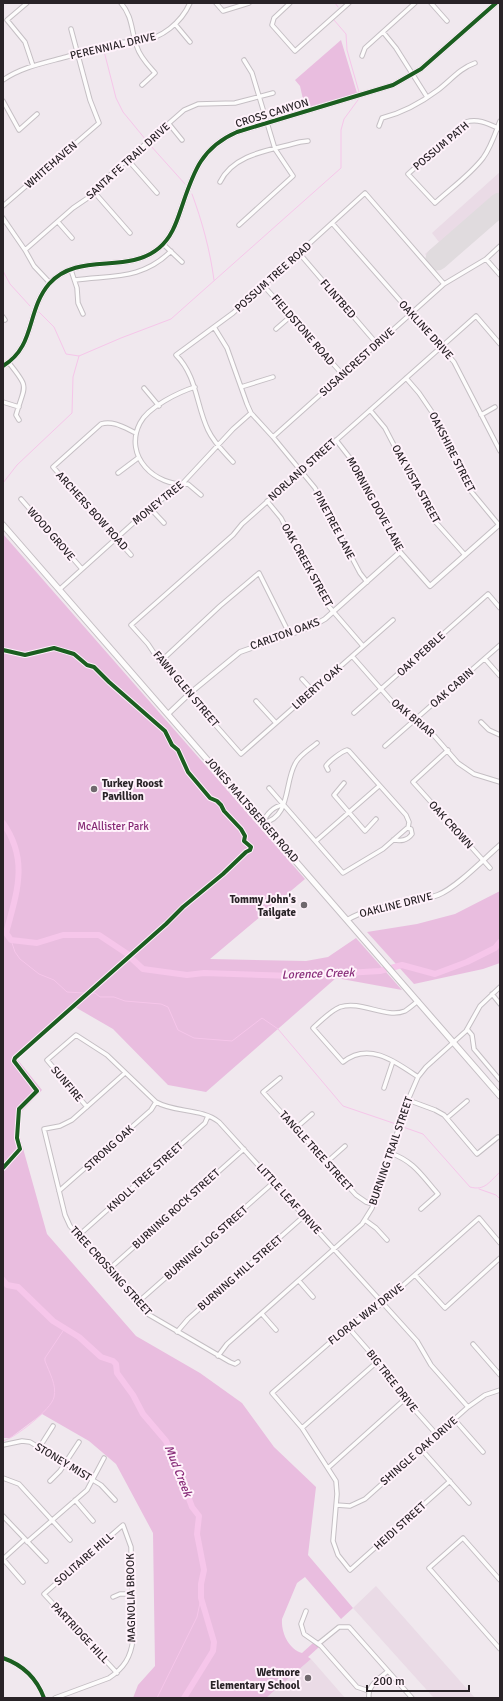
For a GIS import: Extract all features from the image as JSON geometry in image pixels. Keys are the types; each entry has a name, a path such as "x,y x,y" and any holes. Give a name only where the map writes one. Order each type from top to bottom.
{"main road":[{"name":"JONES MALTSBERGER ROAD","path":"3,525 500,1096"}],"street":[{"path":"27,3 7,20 25,42 33,66"},
{"path":"121,3 128,12 132,21 135,42 141,56 155,73 142,85"},
{"name":"PERENNIAL DRIVE","path":"3,80 19,70 33,66 120,42 135,42 155,37 175,24 190,3"},
{"path":"216,3 223,11 249,3"},
{"path":"290,3 274,18 272,27 295,51 349,3"},
{"path":"362,56 365,48 415,3"},
{"path":"431,3 447,21"},
{"name":"CROSS CANYON","path":"3,366 9,363 26,341 36,305 50,283 71,270 89,264 135,260 153,252 163,244 175,228 193,173 206,153 216,144 230,135 378,91 393,85 413,74 434,59 496,3"},
{"path":"175,24 190,42"},
{"path":"71,29 77,54"},
{"path":"383,32 396,48 427,98"},
{"name":"WHITEHAVEN","path":"3,206 99,123 90,100 77,54"},
{"path":"238,225 293,176 275,149 252,73 244,60"},
{"path":"379,126 382,118 404,110 427,98 464,68 475,63"},
{"name":"SANTA FE TRAIL DRIVE","path":"25,250 73,208 95,193 112,173 184,110 194,105 206,103 235,103 273,92"},
{"path":"3,101 19,130 37,114"},
{"path":"218,109 219,103"},
{"name":"POSSUM PATH","path":"477,120 499,128 487,151 478,163 435,203 408,174 466,122 477,120"},
{"path":"499,128 500,121"},
{"path":"169,124 182,140"},
{"path":"220,182 227,171 239,161 275,149 308,141"},
{"path":"128,160 156,193"},
{"path":"95,193 130,233"},
{"name":"POSSUM TREE ROAD","path":"195,387 185,364 176,355 214,328 299,254 365,193 444,284"},
{"path":"3,218 34,266 50,283"},
{"path":"58,222 72,238"},
{"name":"OAKLINE DRIVE","path":"332,223 454,362 500,450"},
{"path":"163,244 182,262"},
{"name":"SUSANCREST DRIVE","path":"273,437 444,284 486,259 500,246"},
{"path":"75,280 134,274 151,267 170,251"},
{"name":"FLINTBED","path":"299,254 377,344"},
{"path":"486,259 500,275"},
{"path":"71,270 75,280 78,302 83,314"},
{"name":"FIELDSTONE ROAD","path":"263,285 343,375"},
{"path":"276,330 291,316"},
{"name":"NORLAND STREET","path":"131,625 233,535 242,524 267,501 476,316 500,344"},
{"name":"PINETREE LANE","path":"214,328 227,348 251,413 315,488 360,573 367,582"},
{"path":"9,363 24,384 24,394 16,415 18,420"},
{"path":"241,387 273,377"},
{"name":"OAKSHIRE STREET","path":"406,378 419,393 434,415 440,433 470,490 499,524"},
{"path":"200,494 188,484 181,485 150,473 142,465 138,458 136,448 136,433 141,421 159,406 179,393 195,387 206,424 218,446 233,462"},
{"path":"144,388 159,406"},
{"path":"3,402 19,407"},
{"path":"481,414 494,407"},
{"name":"OAK VISTA STREET","path":"370,410 385,428 432,518 465,555"},
{"name":"MONEY TREE","path":"60,589 150,508 181,485 251,413"},
{"name":"ARCHERS BOW ROAD","path":"131,555 53,467 106,422 115,424 136,433"},
{"name":"MORNING DOVE LANE","path":"336,440 350,458 400,552 430,586 465,555"},
{"path":"118,473 138,458"},
{"name":"WOOD GROVE","path":"21,499 82,569"},
{"name":"OAK CREEK STREET","path":"267,501 281,518 325,602 363,646"},
{"path":"150,508 164,523"},
{"path":"465,555 499,524"},
{"name":"CARLTON OAKS","path":"168,714 189,694 240,652 311,627 334,612 400,552"},
{"path":"160,662 258,573 286,627 288,634"},
{"name":"OAK PEBBLE","path":"354,713 488,594 500,608"},
{"name":"LIBERTY OAK","path":"241,754 393,620"},
{"name":"FAWN GLEN STREET","path":"131,625 148,644 160,662 241,754"},
{"name":"OAK CABIN","path":"385,746 500,645"},
{"name":"OAK BRIAR","path":"352,656 398,708 430,731 448,750 453,758 468,771 500,782"},
{"path":"485,659 500,676"},
{"path":"302,679 312,691"},
{"path":"256,701 276,723"},
{"path":"481,722 489,730 500,735"},
{"path":"262,823 269,821 282,810 296,762 317,743"},
{"path":"328,770 326,766 328,763 347,750 408,818 408,828"},
{"name":"OAK CROWN","path":"448,750 413,782 490,868"},
{"path":"344,783 334,795 365,830 376,819"},
{"path":"316,841 379,786"},
{"path":"269,788 343,873 383,849 408,828"},
{"path":"393,840 402,841 411,836 412,829 408,828"},
{"name":"OAKLINE DRIVE","path":"347,920 366,910 439,894 452,886 500,845"},
{"name":"BURNING TRAIL STREET","path":"218,1356 227,1344 358,1228 365,1220 373,1204 408,1100 418,1077 426,1067 467,1029 480,1006 500,987"},
{"path":"492,994 500,1004"},
{"path":"418,1001 410,1008 399,1012 353,1006 341,1007 332,1011 313,1028 343,1062 354,1055 364,1053 384,1056 418,1077"},
{"path":"467,1029 472,1035 474,1049 500,1080"},
{"name":"LITTLE LEAF DRIVE","path":"47,1060 76,1035 103,1052 156,1102 163,1106 208,1116 219,1122 417,1341 431,1365 468,1407"},
{"name":"SUNFIRE","path":"47,1060 87,1107"},
{"path":"384,1088 394,1061"},
{"path":"87,1107 125,1073"},
{"name":"TANGLE TREE STREET","path":"280,1078 264,1092 356,1195 366,1202 373,1204"},
{"path":"408,1100 438,1111 447,1118 477,1154 498,1137"},
{"path":"447,1118 467,1101"},
{"name":"STRONG OAK","path":"59,1191 151,1110 156,1102"},
{"name":"TREE CROSSING STREET","path":"87,1107 68,1122 60,1126 44,1129 67,1221 78,1236 137,1304 150,1316 233,1364 238,1362"},
{"path":"296,1128 312,1114"},
{"name":"KNOLL TREE STREET","path":"78,1236 205,1123 208,1116"},
{"path":"327,1162 345,1146"},
{"name":"BURNING ROCK STREET","path":"108,1270 244,1149"},
{"path":"390,1153 411,1163 438,1194 421,1209"},
{"name":"BURNING LOG STREET","path":"137,1304 274,1182"},
{"name":"BURNING HILL STREET","path":"177,1332 188,1319 304,1216"},
{"name":"FLORAL WAY DRIVE","path":"302,1428 272,1393 347,1326 383,1303 479,1218 500,1243"},
{"path":"365,1220 376,1228 387,1240"},
{"path":"415,1275 444,1308 500,1258"},
{"path":"299,1281 313,1297"},
{"path":"262,1314 276,1330"},
{"name":"BIG TREE DRIVE","path":"347,1326 378,1361 405,1399 437,1435"},
{"path":"473,1344 500,1375"},
{"path":"336,1504 337,1486 328,1468 302,1428 378,1361"},
{"name":"SHINGLE OAK DRIVE","path":"336,1504 350,1506 362,1500 468,1407 485,1395 500,1390"},
{"path":"328,1468 405,1399"},
{"path":"454,1419 483,1452"},
{"path":"40,1448 53,1426"},
{"name":"STONEY MIST","path":"3,1445 24,1441 30,1442 106,1489 115,1500"},
{"path":"50,1481 66,1463 78,1442"},
{"path":"421,1449 469,1503"},
{"path":"23,1582 3,1559 87,1490 104,1458"},
{"path":"3,1478 19,1484 70,1540"},
{"name":"HEIDI STREET","path":"336,1504 333,1537 334,1544 338,1555 350,1570 450,1481"},
{"path":"74,1500 93,1521"},
{"path":"3,1516 46,1561"},
{"name":"MAGNOLIA BROOK","path":"55,1698 105,1680 117,1673 128,1660 132,1647 131,1547 123,1525"},
{"name":"SOLITAIRE HILL","path":"44,1594 123,1525"},
{"path":"500,1580 463,1538 429,1568 500,1649"},
{"name":"PARTRIDGE HILL","path":"44,1594 117,1673"},
{"path":"113,1597 120,1594 132,1594"},
{"path":"306,1611 301,1624 303,1633 306,1637 318,1644 357,1687 369,1691"},
{"path":"318,1644 340,1627 349,1627 412,1698"},
{"path":"3,1658 13,1662 28,1673 38,1685 44,1698"},
{"path":"369,1698 369,1691 374,1683 388,1671"}],"shaded area":[{"path":"500,172 500,212 437,269 425,254 439,242 432,233"},
{"path":"376,1586 475,1698 434,1698 353,1608"},
{"name":"Wetmore Elementary School","path":"311,1659 345,1698 266,1698"}],"green space":[{"path":"341,40 357,93 305,108 300,86 295,80"},
{"name":"McAllister Park","path":"3,534 305,879 210,959 306,961 328,957 356,938 402,990 336,978 206,1092 168,1085 113,1029 75,1007 17,1059 42,1090 22,1111 19,1134 47,1234 136,1336 200,1373 242,1403 274,1447 316,1487 308,1555 353,1608 341,1619 305,1577 297,1583 282,1619 284,1635 293,1648 302,1653 313,1643 319,1647 308,1657 311,1659 266,1698 133,1698 138,1685 155,1666 153,1533 116,1464 89,1441 42,1414 10,1438 3,1438"},
{"path":"500,891 500,963 483,969 414,984 367,932 417,924 455,914"}],"waterway":[{"path":"335,3 338,7"},
{"path":"334,20 346,34 347,50 359,92"},
{"path":"104,51 116,98 123,112 146,140"},
{"path":"39,312 54,327 66,354 79,356 171,319 341,168 341,130 344,119 358,100"},
{"path":"150,145 185,184"},
{"path":"192,194 205,236 214,280"},
{"path":"3,271 10,284 30,306"},
{"path":"3,483 17,465 72,413 73,377 79,356"},
{"name":"Lorence Creek","path":"3,823 16,850 18,863 17,890 6,933 11,940 37,943 63,935 99,935 129,955"},
{"path":"11,940 15,952 20,959 39,974 54,980 67,992 84,993"},
{"name":"Lorence Creek","path":"130,957 143,969 187,975 204,973 295,976 380,971 402,965 435,974 467,962 495,948 500,942"},
{"path":"88,993 95,993 100,997 114,997 125,1001 161,1004 168,1007 178,1030 194,1038 232,1041 262,1018 278,1029 343,1106 396,1124"},
{"path":"403,1127 423,1134 470,1187 483,1187 500,1172"},
{"path":"479,1189 496,1195 500,1199"},
{"name":"Mud Creek","path":"3,1280 7,1285 18,1287 53,1321 79,1337 101,1357 113,1361 116,1364 117,1373 133,1395 143,1414 166,1441 192,1507 199,1516 197,1534 204,1570 201,1584 201,1598 214,1642 213,1651 184,1698"},
{"path":"3,1441 9,1439 24,1429 47,1409 52,1402 55,1392 45,1358 65,1328"},
{"path":"157,1698 197,1617 201,1598"}],"runway":[{"path":"437,259 500,204"}],"cycle path":[{"path":"3,366 14,358 21,349 42,294 49,284 61,274 74,268 88,265 118,263 146,256 163,244 175,225 194,173 206,154 224,138 237,132 393,85 421,69 496,3"},
{"path":"3,650 25,655 54,648 74,654 87,665 94,667 165,731 172,745 178,750 188,772 210,798 217,801 221,805 224,811 241,829 245,836 244,841 251,847 250,850 183,907 166,924 15,1058 14,1061 37,1091 19,1109 17,1138 20,1149 3,1168"},
{"path":"3,1658 23,1669 33,1679 44,1698"}],"place":[{"name":"Turkey Roost Pavillion","path":"94,789"},
{"name":"Tommy John's Tailgate","path":"304,905"},
{"name":"Wetmore Elementary School","path":"308,1678"}]}
